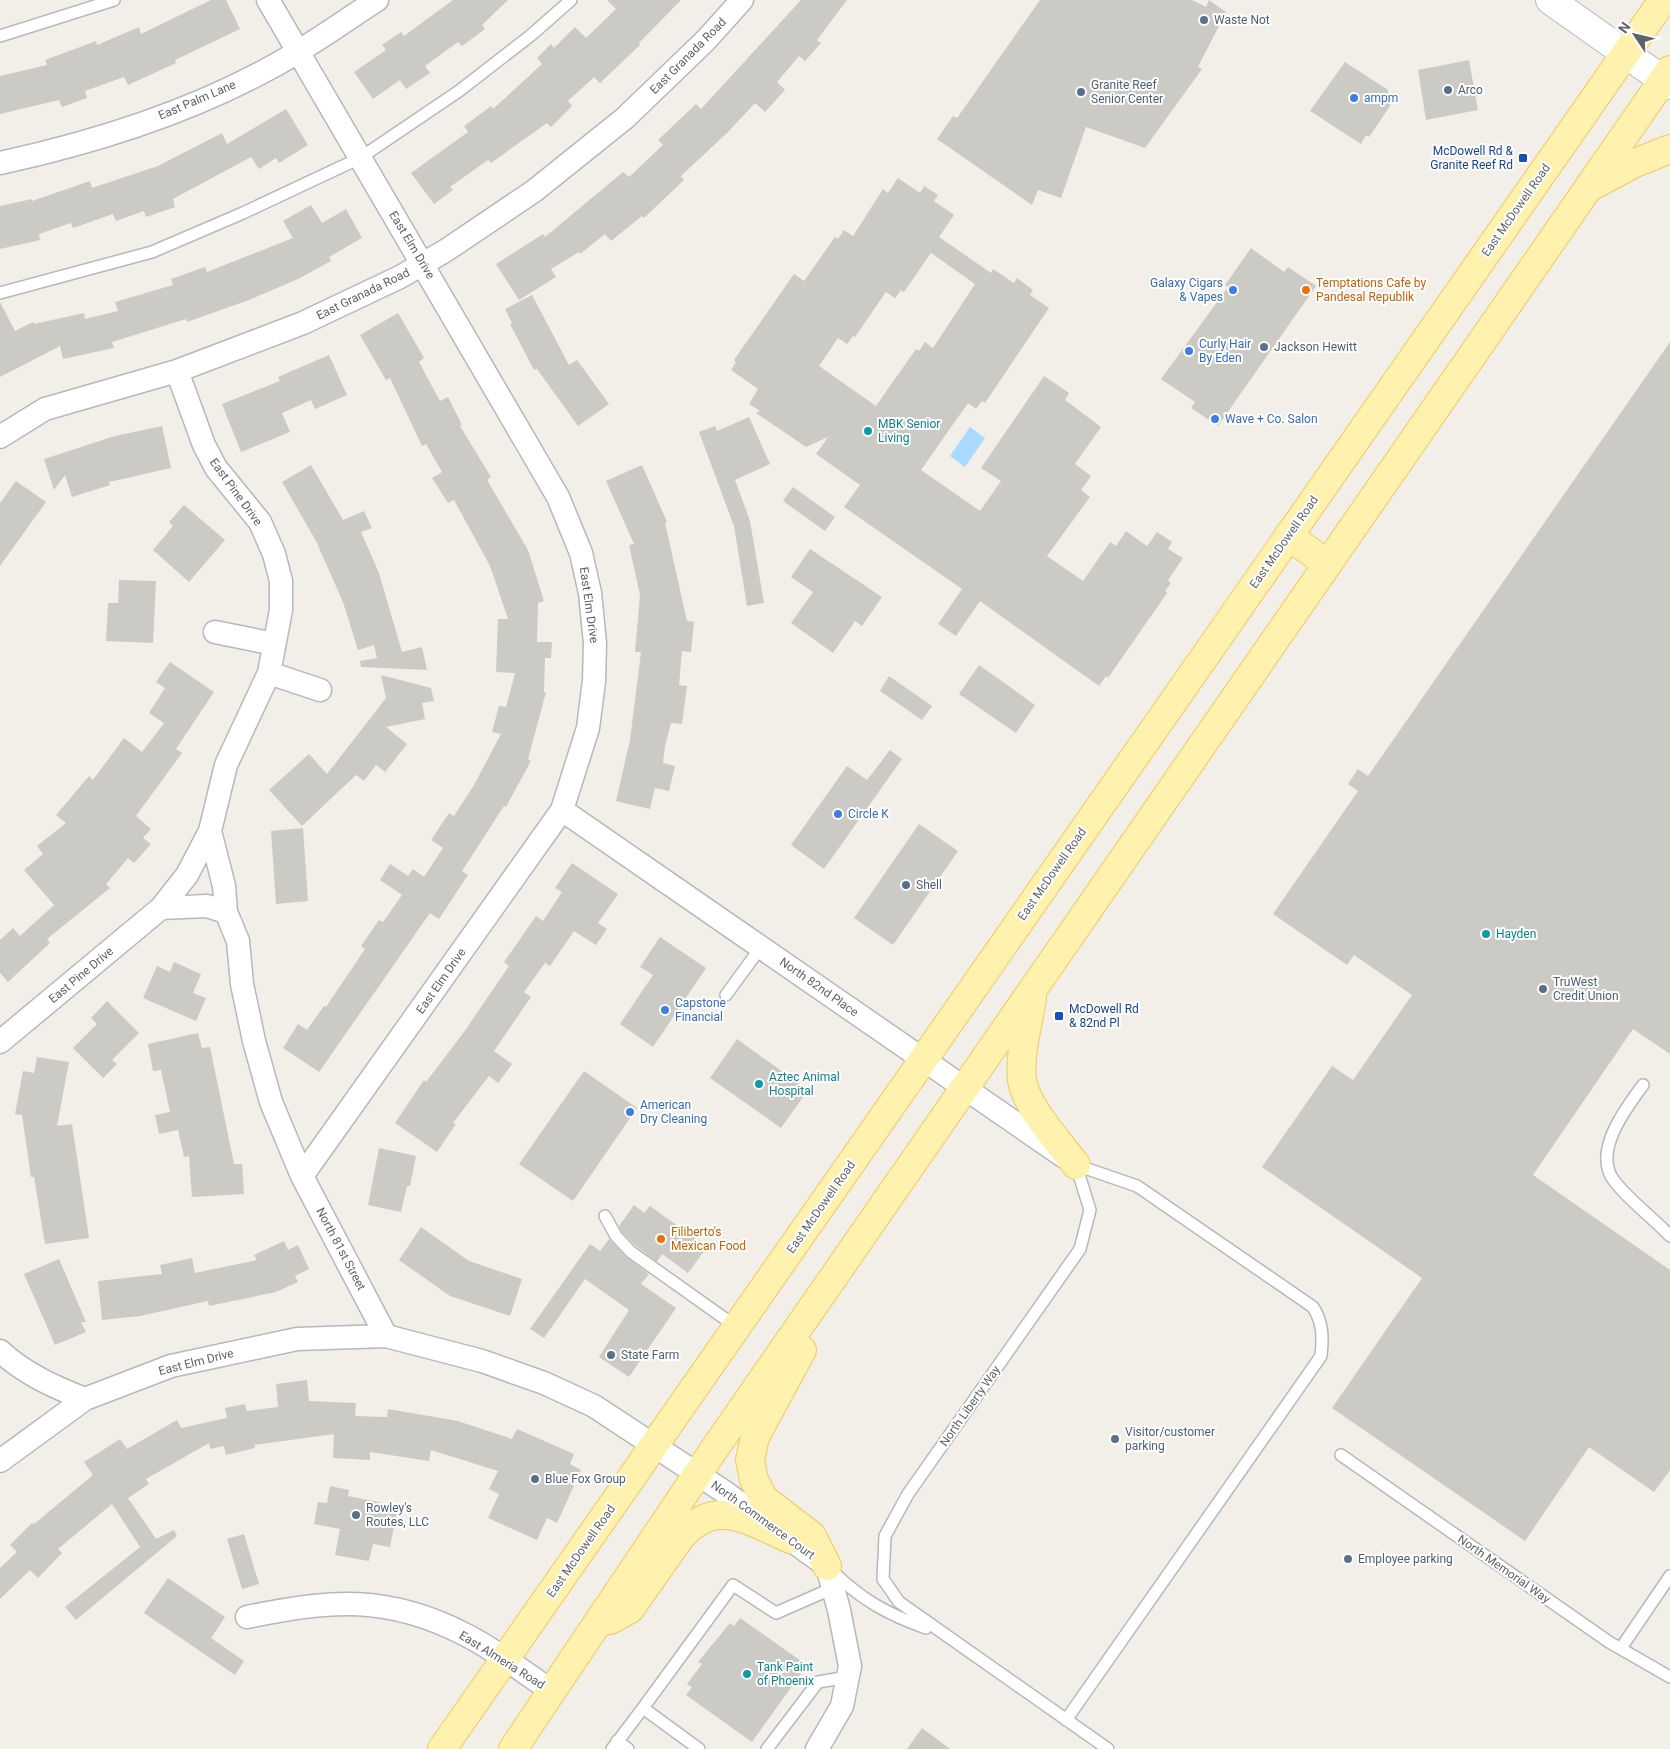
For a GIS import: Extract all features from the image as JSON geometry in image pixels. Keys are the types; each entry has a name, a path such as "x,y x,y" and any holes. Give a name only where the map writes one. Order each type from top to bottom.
{"main road":[{"name":"East McDowell Road","path":"442,1749 738,1328 1663,0"},
{"path":"513,1749 698,1474 861,1238 1588,188 1668,78"},
{"path":"1588,188 1635,163 1670,149"},
{"path":"1288,536 1328,564"},
{"path":"1033,990 1021,1068 1022,1083 1034,1108 1076,1166"},
{"path":"830,1577 812,1536 764,1499 754,1480 750,1460 756,1437 861,1238"},
{"path":"595,1627 630,1610 680,1538 688,1529 702,1519 715,1514 734,1515 790,1539"}],"street":[{"name":"East Elm Drive","path":"268,0 424,263 558,497 581,553 590,592 594,635 594,681 588,728 562,810 302,1176"},
{"name":"East Palm Lane","path":"0,163 100,139 200,100 268,69 377,0"},
{"name":"East Granada Road","path":"0,437 45,409 177,371 303,323 424,263 534,191 625,118 706,40 742,0"},
{"path":"1550,0 1626,53 1668,78"},
{"name":"East Pine Drive","path":"0,1042 161,908 187,875 210,831 226,765 269,673 281,610 281,581 274,554 260,522 216,468 204,445 177,371"},
{"path":"215,632 274,644"},
{"path":"269,673 320,690"},
{"name":"North 82nd Place","path":"562,810 966,1087 1076,1166"},
{"name":"North 81st Street","path":"210,831 224,886 226,912 238,941 244,993 271,1102 302,1176 386,1336"},
{"path":"161,908 206,906 226,912"},
{"name":"East Elm Drive","path":"0,1461 85,1399 171,1366 297,1339 386,1336"},
{"path":"386,1336 482,1361 544,1383 594,1406 698,1474"},
{"path":"0,1352 14,1364 47,1384 85,1399"},
{"name":"North Commerce Court","path":"698,1474 790,1539 830,1577"},
{"path":"817,1749 842,1706 850,1666 830,1577"},
{"name":"East Almeria Road","path":"247,1617 328,1603 356,1603 413,1612 468,1636 552,1691"}],"lane":[{"path":"0,36 114,0"},
{"path":"0,293 152,252 244,213 360,158 458,91 530,36 571,0"},
{"path":"726,995 761,946"},
{"path":"1643,1085 1620,1115 1614,1129 1607,1161 1614,1181 1670,1236"},
{"path":"1066,1720 1320,1356 1323,1338 1321,1320 1313,1307 1137,1186 1076,1166"},
{"name":"North Liberty Way","path":"1076,1166 1090,1210 1080,1249 908,1494 885,1536 883,1579 899,1602 1108,1749"},
{"path":"605,1216 616,1236 631,1252 738,1328"},
{"name":"North Memorial Way","path":"1341,1455 1576,1619 1670,1677"},
{"path":"1621,1648 1670,1576"},
{"path":"628,1749 615,1745 733,1584 776,1613 830,1577"},
{"name":"North Liberty Way","path":"830,1577 890,1615 942,1633"},
{"path":"767,1749 818,1682 848,1677"},
{"path":"643,1708 699,1749"}],"water":[{"path":"970,427 985,438 965,467 950,456"}],"building":[{"path":"211,0 226,0 240,29 175,60 176,63 128,85 124,77 85,91 87,98 62,107 59,100 0,114 0,76 47,65 45,60 96,41 97,45 139,27 141,34"},
{"path":"453,0 508,0 482,25 485,29 462,46 458,42 425,66 430,73 406,89 400,80 373,99 354,72 386,50 382,45 401,32 404,36"},
{"path":"607,0 681,0 639,43 640,45 600,83 594,77 568,101 572,106 551,127 547,123 491,163 488,160 450,187 453,190 434,204 411,173 468,132 464,126 491,106 493,109 542,64 537,58 551,44 554,48 575,27 586,38 616,9"},
{"path":"801,0 847,0 817,40 821,43 805,61 799,56 777,82 785,90 765,112 755,103 728,132 681,176 684,180 644,218 642,216 611,241 605,234 580,254 579,252 551,269 556,277 519,300 496,264 543,234 545,237 623,172 629,177 663,145 658,140 696,104 701,109"},
{"name":"Granite Reef Senior Center","path":"1040,0 1192,0 1206,7 1209,0 1226,12 1198,67 1202,69 1145,148 1086,127 1061,198 1038,190 1032,205 937,139 953,116 957,118"},
{"name":"Arco","path":"1469,60 1478,110 1426,120 1418,70"},
{"name":"ampm","path":"1345,62 1388,90 1390,106 1369,137 1366,135 1361,144 1310,111"},
{"path":"286,109 308,145 279,163 276,158 259,169 251,157 173,199 175,207 146,217 144,211 116,221 113,214 73,228 71,223 39,234 40,240 0,249 0,206 32,199 32,201 90,181 92,188 158,166 222,133 227,144"},
{"name":"MBK Senior Living","path":"898,178 920,193 924,186 938,195 934,201 954,215 939,237 991,273 993,269 1014,283 1017,278 1033,290 1030,295 1049,308 985,403 982,401 976,409 968,403 921,470 980,511 1001,481 981,468 1044,376 1069,393 1065,400 1101,427 1075,464 1091,476 1081,490 1090,497 1047,556 1083,581 1110,542 1116,546 1126,531 1147,546 1157,532 1172,542 1168,549 1183,558 1168,580 1171,583 1165,591 1167,593 1108,678 1106,676 1099,686 980,601 956,636 938,624 962,589 844,507 860,485 816,454 828,437 806,447 756,413 760,411 749,404 758,389 731,370 736,362 734,360 794,274 804,281 835,237 838,239 844,230 853,236 883,189 888,193","holes":["931,253 975,284 933,348 925,342 919,351 916,349 876,406 819,366 838,338 847,344 853,336 855,337 886,292 895,298 901,290 904,292"]},
{"path":"311,205 322,223 346,209 362,238 329,257 331,261 298,279 249,300 187,322 186,319 112,342 114,348 63,359 60,346 0,377 0,302 15,331 33,322 34,324 84,313 85,319 118,311 115,302 173,285 171,279 205,267 207,272 293,238 283,221"},
{"path":"1251,248 1284,272 1288,267 1316,286 1218,426 1191,408 1195,402 1161,379 1228,287 1225,285"},
{"path":"532,295 569,365 577,360 609,404 578,426 537,369 534,370 510,324 512,323 505,309"},
{"path":"398,313 424,358 419,362 440,401 448,397 462,425 460,426 491,477 487,480 528,550 544,601 538,603 537,642 552,642 551,658 545,658 544,692 546,692 528,759 531,761 506,807 504,806 462,871 468,875 439,919 430,913 319,1072 283,1048 298,1024 307,1030 324,1006 326,1007 365,949 361,946 379,920 383,922 402,895 380,880 390,864 408,876 413,869 424,877 443,848 431,840 449,813 454,816 474,785 501,734 492,732 499,706 506,707 515,673 496,672 498,619 508,619 490,566 454,500 448,503 432,478 442,472 426,444 422,446 390,378 386,380 360,335"},
{"name":"Hayden","path":"1670,342 1670,1054 1633,1029 1533,1175 1670,1270 1670,1470 1654,1492 1589,1447 1525,1541 1332,1408 1422,1278 1262,1167 1332,1066 1353,1080 1412,995 1354,955 1347,965 1273,914 1358,791 1348,784 1358,769 1368,776"},
{"path":"329,355 347,395 315,409 311,400 282,413 290,432 241,452 222,404 280,381 278,377"},
{"path":"749,417 770,464 735,480 750,521 764,603 747,606 734,526 699,432 715,426 717,431"},
{"path":"162,426 171,468 109,482 110,485 72,497 65,475 54,490 44,459 115,436"},
{"path":"311,465 343,520 364,511 372,528 361,532 379,573 402,652 422,647 427,670 361,667 360,661 377,658 374,645 358,650 343,602 316,541 282,482"},
{"path":"642,465 667,522 665,523 687,621 694,622 691,652 682,651 679,685 687,686 682,724 671,723 665,746 663,763 675,766 669,791 655,788 650,809 616,801 630,740 641,652 635,652 640,595 629,545 634,544 606,481"},
{"path":"16,481 46,502 0,566 0,503"},
{"path":"793,487 835,517 825,531 783,501"},
{"path":"184,505 225,540 189,582 153,550 173,526 169,522"},
{"path":"810,549 882,597 862,626 855,621 833,653 791,623 813,592 791,577"},
{"path":"119,580 156,581 153,643 106,641 108,603 118,603"},
{"path":"170,662 214,692 176,749 182,753 136,816 151,829 143,838 151,844 134,863 128,858 106,884 110,888 47,939 50,943 8,982 0,973 0,940 13,928 20,936 54,905 24,870 43,854 37,846 66,823 56,815 89,776 93,780 124,738 142,752 164,723 149,713 165,688 156,682"},
{"path":"979,665 1035,705 1016,733 959,694"},
{"path":"381,675 431,688 434,701 422,703 425,719 386,727 407,744 385,772 376,765 364,781 356,775 302,826 269,790 309,754 327,774 386,698"},
{"path":"889,676 932,706 922,720 880,691"},
{"name":"Circle K","path":"890,750 902,759 824,869 791,845 847,766 867,780"},
{"name":"Shell","path":"919,824 958,851 893,945 854,918"},
{"path":"303,828 308,901 276,904 271,831"},
{"path":"572,863 618,894 598,923 607,929 596,945 574,931 550,966 545,963 524,992 531,997 494,1051 512,1064 498,1083 489,1076 453,1123 456,1124 437,1152 395,1123 424,1080 426,1082 464,1032 509,966 504,962 536,916 543,921 562,892 555,888"},
{"name":"Capstone Financial","path":"660,937 706,968 653,1047 620,1024 653,975 640,967"},
{"path":"174,962 201,974 193,993 206,998 196,1021 143,998 157,966 170,972"},
{"path":"107,1001 139,1033 112,1060 117,1064 103,1078 73,1048 97,1024 91,1018"},
{"path":"198,1033 202,1048 210,1047 234,1164 242,1164 244,1194 192,1197 189,1156 184,1157 178,1130 159,1134 155,1115 170,1112 161,1070 153,1071 148,1044"},
{"name":"Aztec Animal Hospital","path":"737,1039 808,1090 781,1128 710,1078"},
{"path":"37,1057 69,1062 57,1126 72,1124 89,1238 45,1244 34,1177 31,1177 22,1115 15,1114 23,1071 34,1073"},
{"path":"584,1071 637,1108 573,1201 519,1164"},
{"path":"379,1148 416,1156 410,1186 407,1186 401,1212 368,1205"},
{"name":"Filiberto's Mexican Food","path":"634,1205 644,1213 650,1206 707,1247 688,1273 662,1254 657,1262 636,1246 622,1232 619,1226"},
{"path":"421,1227 469,1261 522,1279 510,1316 450,1296 399,1260"},
{"path":"609,1239 626,1257 649,1274 641,1284 676,1308 629,1377 599,1357 629,1310 585,1279 544,1338 530,1329 590,1244 600,1251"},
{"path":"284,1241 288,1250 298,1245 309,1269 295,1276 298,1282 276,1292 209,1306 208,1301 140,1316 102,1320 98,1281 162,1274 160,1265 192,1258 195,1273 257,1260 254,1255"},
{"path":"59,1259 86,1322 81,1322 86,1332 55,1345 24,1274"},
{"path":"307,1380 309,1401 356,1403 355,1416 387,1417 388,1409 458,1421 512,1439 517,1429 574,1454 570,1464 581,1470 557,1523 547,1518 537,1540 488,1518 499,1494 489,1489 498,1471 431,1450 429,1461 370,1452 370,1460 333,1458 334,1434 254,1445 255,1448 226,1455 224,1446 210,1449 209,1443 146,1479 149,1484 128,1498 156,1539 174,1530 177,1536 76,1620 65,1607 140,1547 112,1504 58,1549 62,1553 38,1578 30,1570 0,1599 0,1568 17,1552 10,1545 32,1523 34,1524 93,1475 84,1462 120,1439 127,1449 177,1420 181,1428 227,1418 225,1408 245,1404 247,1411 278,1407 276,1384"},
{"name":"Rowley's Routes, LLC","path":"330,1486 349,1490 348,1496 398,1506 390,1547 373,1544 369,1561 335,1555 340,1529 314,1524 318,1502 327,1503"},
{"path":"244,1534 259,1584 242,1589 227,1539"},
{"path":"168,1578 225,1617 211,1638 244,1661 235,1675 144,1613"},
{"name":"Tank Paint of Phoenix","path":"740,1618 807,1665 752,1742 686,1695 692,1687 687,1684 702,1664 698,1662 730,1623 734,1626"},
{"path":"922,1728 950,1749 907,1749"}],"place":[{"name":"Waste Not","path":"1204,20"},
{"name":"Arco","path":"1448,90"},
{"name":"Granite Reef Senior Center","path":"1081,92"},
{"name":"ampm","path":"1354,98"},
{"name":"McDowell Rd & Granite Reef Rd","path":"1523,158"},
{"name":"Galaxy Cigars & Vapes","path":"1233,290"},
{"name":"Temptations Cafe by Pandesal Republik","path":"1306,290"},
{"name":"Jackson Hewitt","path":"1264,347"},
{"name":"Curly Hair By Eden","path":"1189,351"},
{"name":"Wave + Co. Salon","path":"1215,419"},
{"name":"MBK Senior Living","path":"868,431"},
{"name":"Circle K","path":"838,814"},
{"name":"Shell","path":"906,885"},
{"name":"Hayden","path":"1486,934"},
{"name":"TruWest Credit Union","path":"1543,989"},
{"name":"Capstone Financial","path":"665,1010"},
{"name":"McDowell Rd & 82nd Pl","path":"1059,1016"},
{"name":"Aztec Animal Hospital","path":"759,1084"},
{"name":"American Dry Cleaning","path":"630,1112"},
{"name":"Filiberto's Mexican Food","path":"661,1239"},
{"name":"State Farm","path":"611,1355"},
{"name":"Visitor/customer parking","path":"1115,1439"},
{"name":"Blue Fox Group","path":"535,1479"},
{"name":"Rowley's Routes, LLC","path":"356,1515"},
{"name":"Employee parking","path":"1348,1559"},
{"name":"Tank Paint of Phoenix","path":"747,1674"}]}
